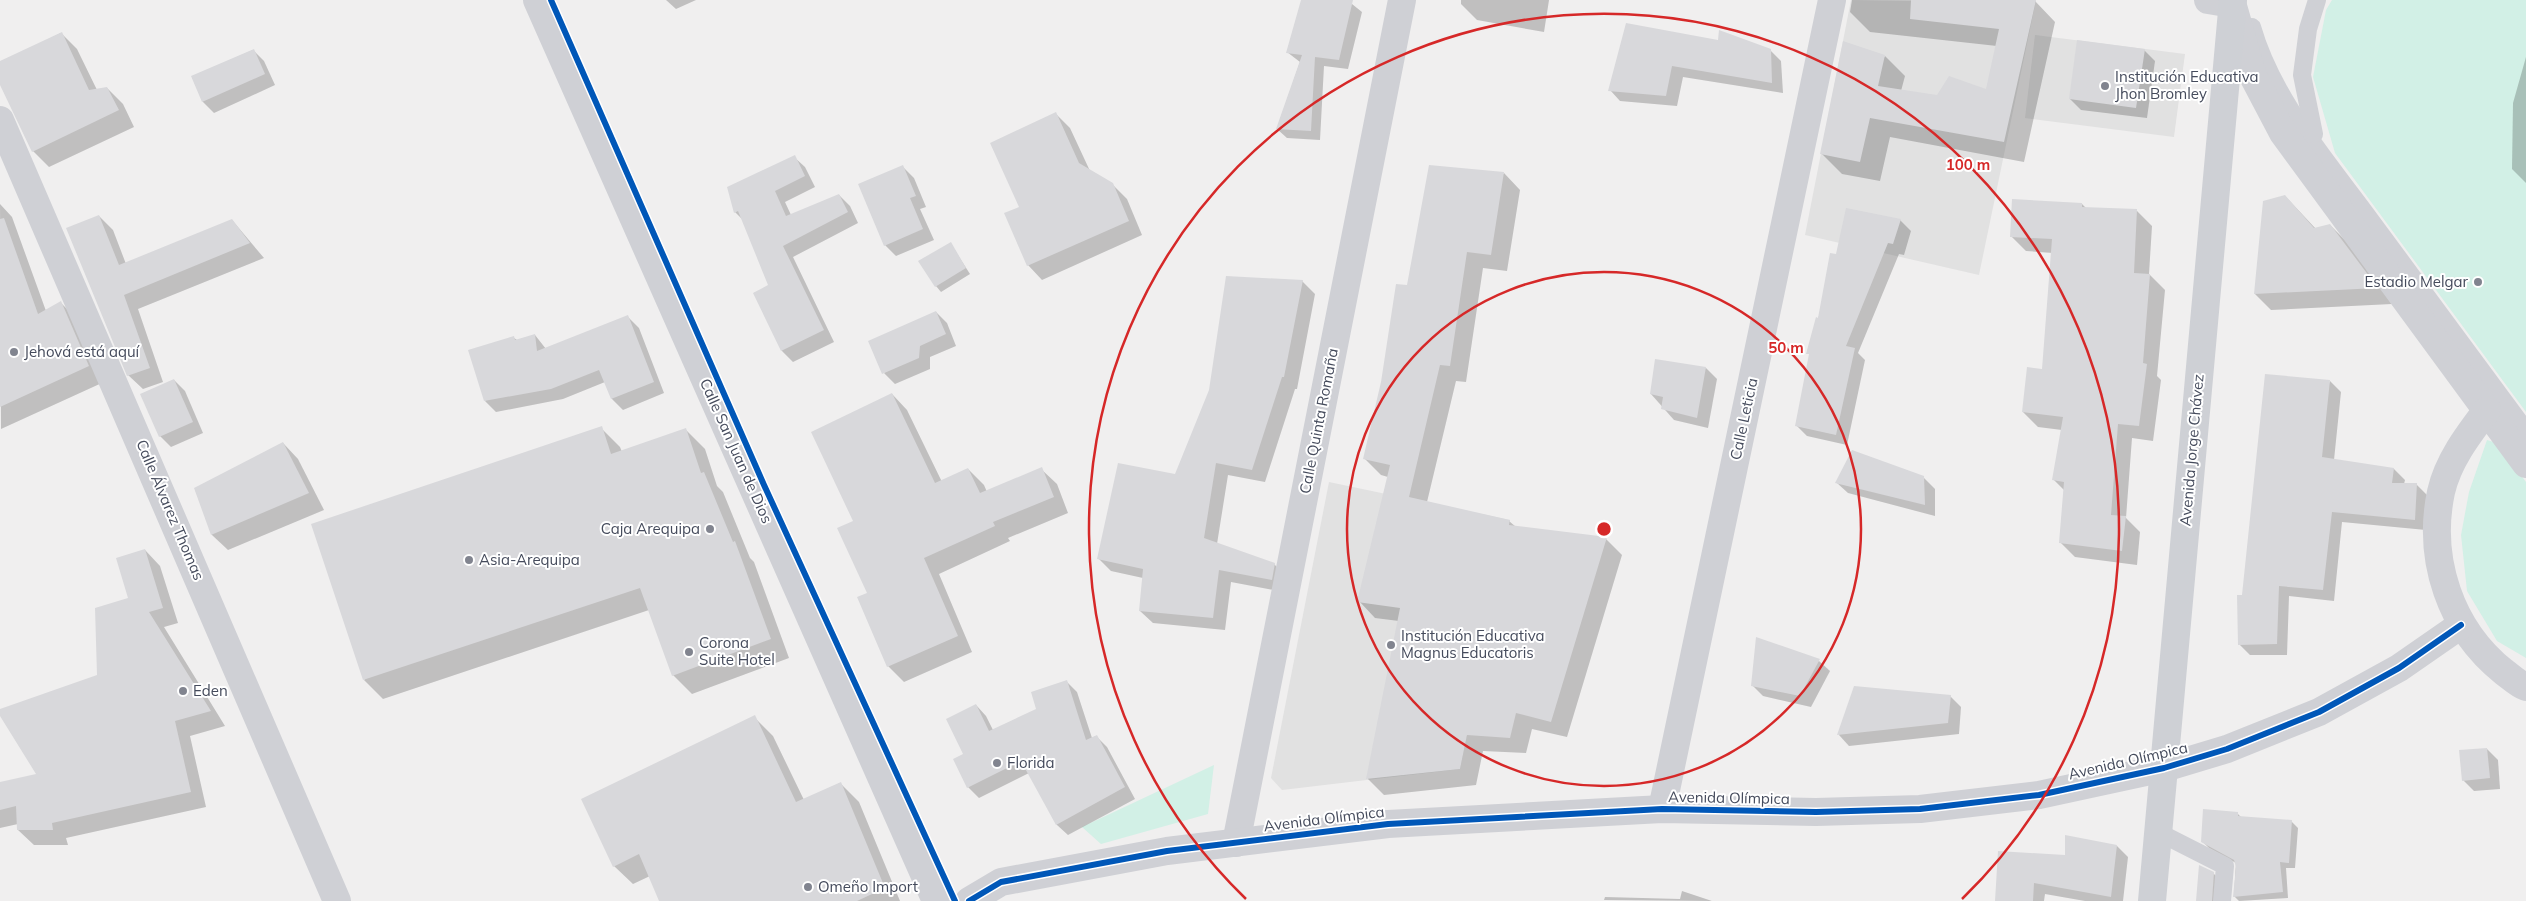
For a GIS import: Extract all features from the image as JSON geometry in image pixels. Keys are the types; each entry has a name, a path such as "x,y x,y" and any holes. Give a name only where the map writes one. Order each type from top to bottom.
{"main road":[{"name":"Avenida Jorge Chávez","path":"2152,901 2232,1"}],"street":[{"name":"Calle San Juan de Dios","path":"537,0 936,901"},
{"name":"Calle Quinta Romaña","path":"1236,843 1402,0"},
{"name":"Calle Leticia","path":"1662,809 1832,0"},
{"path":"2232,1 2254,76 2283,133 2526,464"},
{"name":"Calle Álvarez Thomas","path":"0,120 337,901"},
{"path":"2487,410 2459,448 2441,491 2436,537 2443,583 2462,625 2489,659 2526,687"},
{"name":"Avenida Olímpica","path":"968,901 1001,882 1167,851 1388,824 1662,809 1816,812 1920,809 2039,795 2164,768 2226,749 2318,712 2399,668 2462,625"}],"lane":[{"path":"2317,0 2308,29 2302,76 2318,149"},
{"path":"2232,1 2252,29 2264,60 2279,90 2318,149 2526,431"},
{"path":"2158,832 2225,866 2222,901"}],"shaded area":[{"path":"1851,0 2036,0 1979,275 1805,235"},
{"name":"Institución Educativa Jhon Bromley","path":"2035,35 2185,54 2174,137 2025,118"},
{"name":"Institución Educativa Magnus Educatoris","path":"1329,482 1510,520 1460,769 1282,790 1271,778"}],"green space":[{"name":"Estadio Melgar","path":"2332,0 2526,0 2526,412 2335,153 2313,77 2326,10"},
{"path":"2487,440 2497,443 2526,482 2526,658 2497,641 2467,591 2461,535 2469,492"},
{"path":"1214,765 1208,814 1101,844 1082,827"}],"building":[{"path":"1301,0 1353,0 1339,60 1315,57 1311,131 1276,129 1302,55 1286,53"},
{"path":"1911,0 2036,0 2004,142 1870,118 1860,162 1820,154 1843,41 1885,55 1878,86 1937,95 1949,76 1986,89 1999,29 1910,19"},
{"path":"1626,23 1718,40 1719,30 1771,49 1772,83 1672,66 1666,96 1608,91"},
{"path":"62,32 89,90 107,87 119,110 32,152 0,85 0,61"},
{"path":"2077,40 2145,49 2136,108 2069,99"},
{"path":"254,49 265,74 202,102 191,76"},
{"path":"1056,112 1079,163 1113,183 1129,221 1027,266 1004,213 1019,207 990,143"},
{"path":"795,155 805,176 775,191 786,216 839,194 848,212 783,246 824,330 781,351 753,293 768,285 738,211 734,213 727,187"},
{"path":"903,165 916,196 910,198 923,229 884,246 858,184"},
{"path":"1429,165 1504,172 1491,255 1467,252 1450,366 1440,365 1409,497 1510,520 1509,525 1607,537 1551,722 1516,713 1510,738 1467,735 1460,769 1366,779 1400,608 1357,602 1390,465 1363,459 1381,382 1396,284 1407,285"},
{"path":"2285,195 2314,228 2330,224 2378,288 2254,294 2263,201"},
{"path":"2012,199 2082,203 2082,207 2137,209 2134,273 2150,274 2143,363 2147,364 2139,426 2118,424 2111,515 2126,516 2122,551 2059,543 2064,482 2052,480 2063,417 2022,412 2027,367 2042,369 2052,239 2010,237"},
{"path":"1846,208 1901,219 1893,244 1888,243 1846,346 1855,348 1836,435 1795,426 1809,354 1806,354 1816,317 1818,318 1830,253 1836,254"},
{"path":"99,215 119,265 232,219 250,243 124,295 150,368 127,376 66,228"},
{"path":"4,218 38,314 61,301 89,366 0,407 0,219"},
{"path":"951,242 966,268 935,287 918,261"},
{"path":"1226,276 1303,280 1284,377 1282,377 1252,470 1216,463 1204,538 1275,563 1272,580 1219,570 1213,618 1139,611 1143,569 1097,559 1118,463 1175,474 1209,390"},
{"path":"936,311 946,334 920,346 919,358 882,374 868,341"},
{"path":"628,315 654,382 611,399 599,370 551,389 484,401 468,350 514,336 515,340 535,334 537,351"},
{"path":"1655,359 1706,367 1697,418 1661,409 1663,397 1650,394"},
{"path":"2265,374 2330,380 2322,457 2394,468 2392,483 2417,483 2415,520 2332,512 2323,590 2279,586 2277,644 2238,645 2237,595 2242,595"},
{"path":"174,379 193,422 159,437 140,394"},
{"path":"892,393 935,483 968,468 980,493 1042,467 1054,497 993,522 995,526 924,558 958,636 887,667 857,597 867,593 837,528 853,521 811,432"},
{"name":"Asia-Arequipa","path":"602,426 611,454 686,428 701,473 704,472 733,542 735,541 771,639 672,676 640,588 363,680 311,524"},
{"path":"283,442 309,493 211,535 194,488"},
{"path":"1852,450 1924,476 1925,505 1835,483"},
{"path":"145,549 163,608 149,612 211,711 175,721 191,792 52,823 53,830 17,830 16,806 0,810 0,782 36,774 0,716 0,709 97,675 95,608 128,598 116,558"},
{"path":"1756,637 1820,659 1800,696 1751,686"},
{"path":"1067,680 1086,740 1097,735 1125,787 1056,825 1021,761 967,788 953,759 963,754 946,719 976,704 989,731 1036,709 1031,692"},
{"path":"1854,686 1951,695 1948,723 1837,735"},
{"path":"755,715 796,802 841,782 885,888 857,901 659,901 639,854 613,867 581,799"},
{"path":"2487,748 2490,778 2462,781 2459,750"},
{"path":"2203,809 2238,812 2238,816 2292,820 2289,863 2280,862 2283,892 2233,897 2236,867 2234,860 2201,842"},
{"path":"2065,835 2117,845 2111,897 2034,883 2033,901 1995,901 1998,851 2065,855"},
{"path":"2199,865 2214,872 2212,901 2196,901"}],"cycle path":[{"path":"551,0 764,485 955,901"},
{"path":"969,901 1001,882 1167,851 1388,824 1662,809 1816,812 1920,809 2039,795 2164,768 2227,749 2319,712 2399,668 2461,625"}],"place":[{"name":"Institución Educativa Jhon Bromley","path":"2105,86"},
{"name":"Estadio Melgar","path":"2478,282"},
{"name":"Jehová está aquí","path":"14,352"},
{"name":"Caja Arequipa","path":"710,529"},
{"name":"Asia-Arequipa","path":"469,560"},
{"name":"Institución Educativa Magnus Educatoris","path":"1391,645"},
{"name":"Corona Suite Hotel","path":"689,652"},
{"name":"Eden","path":"183,691"},
{"name":"Florida","path":"997,763"},
{"name":"Omeño Import","path":"808,887"}]}
